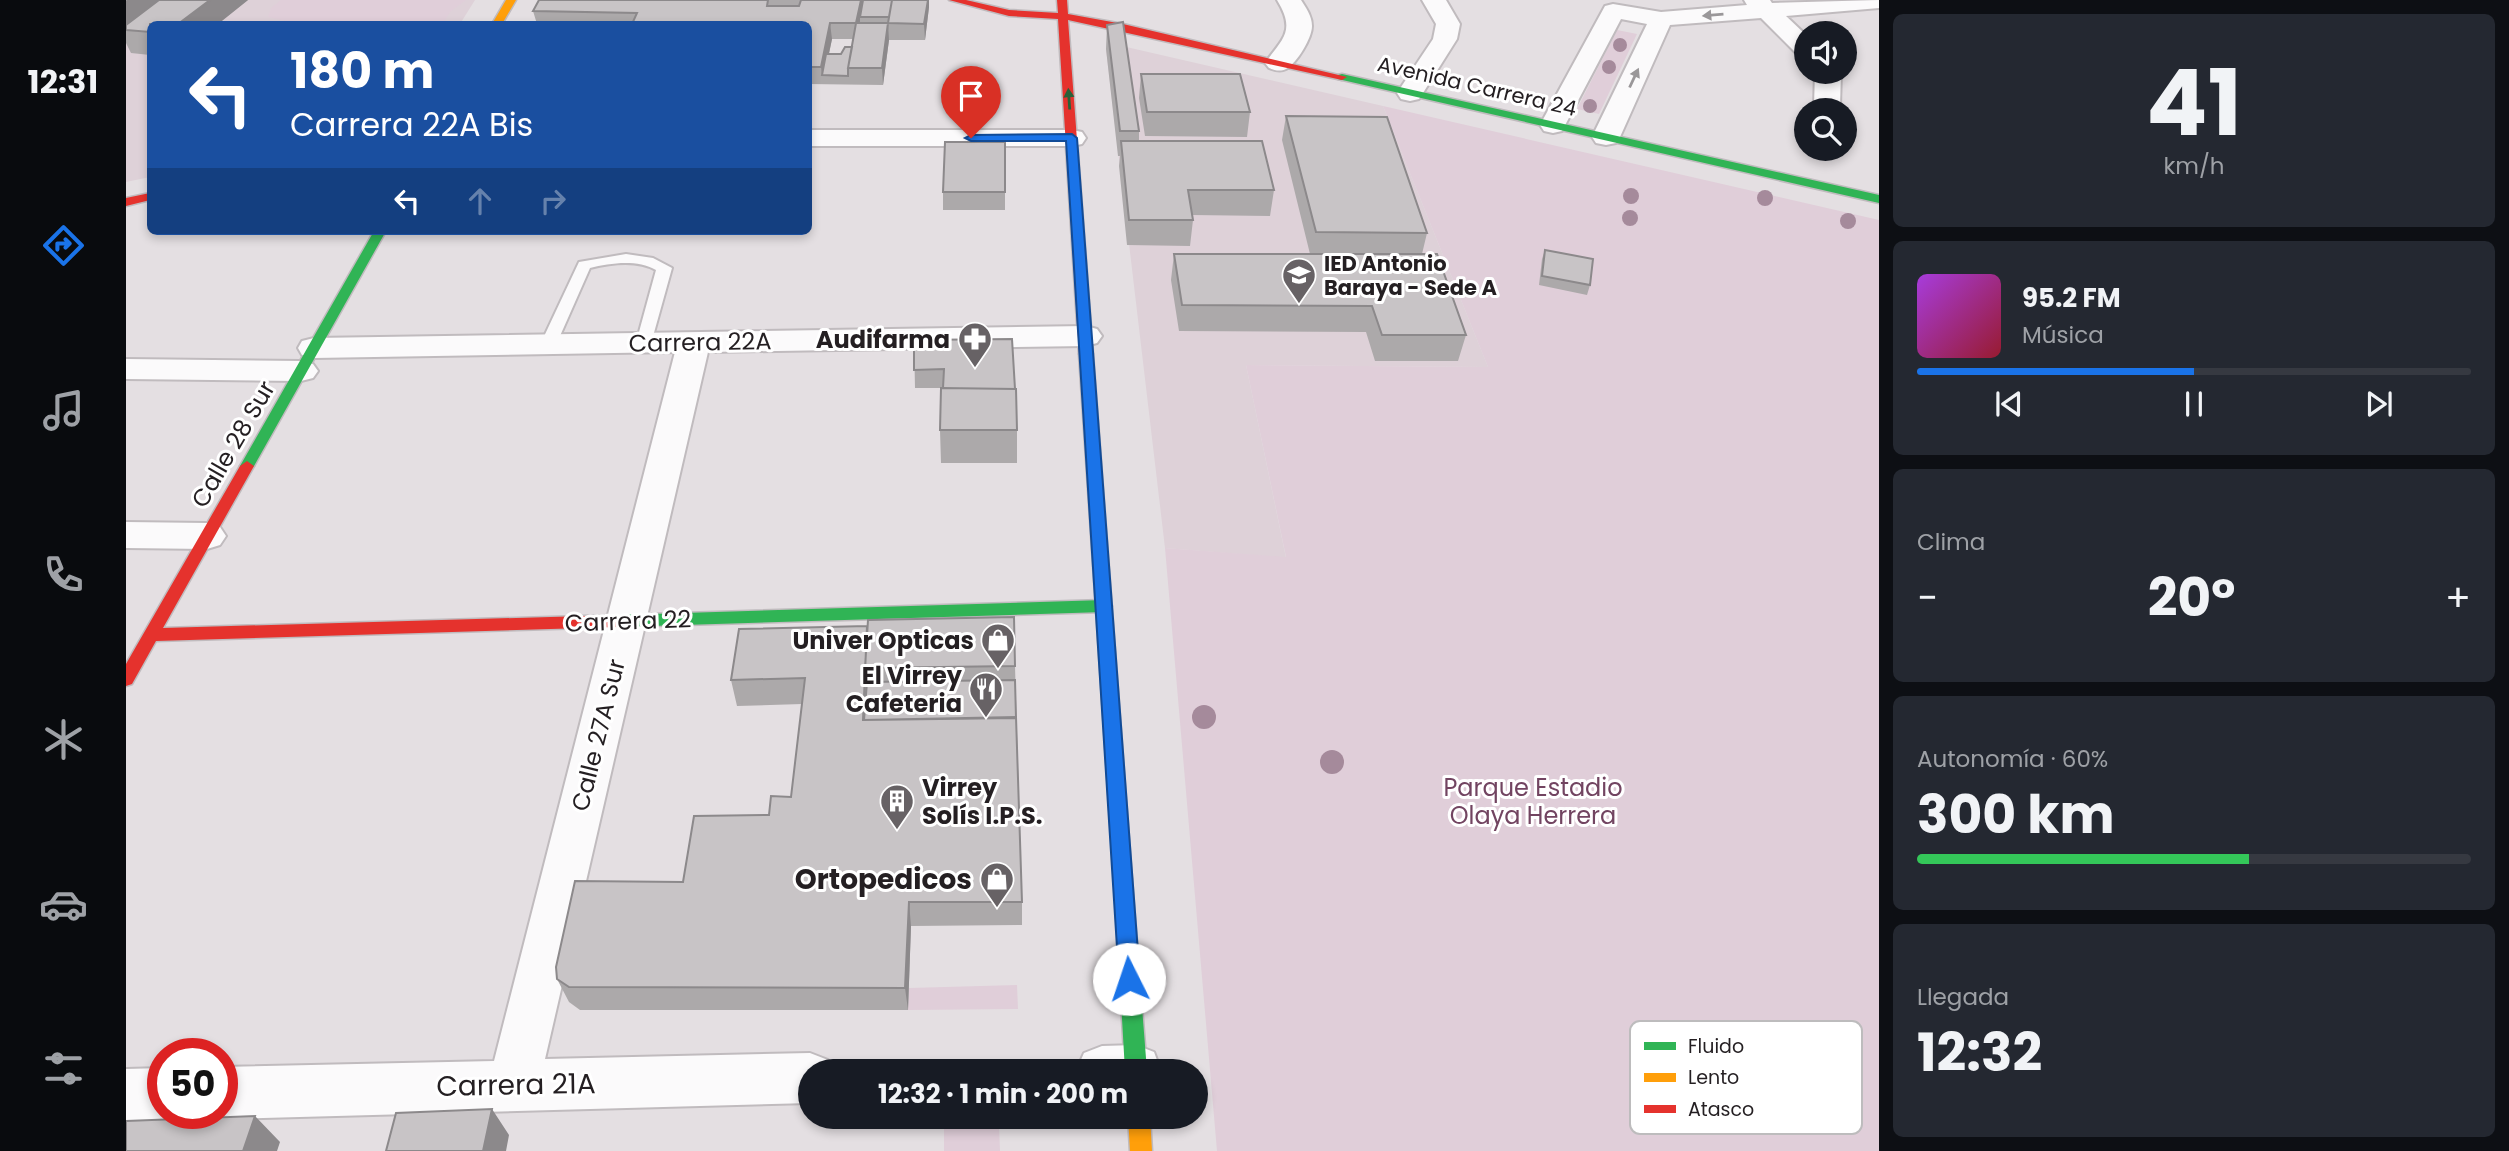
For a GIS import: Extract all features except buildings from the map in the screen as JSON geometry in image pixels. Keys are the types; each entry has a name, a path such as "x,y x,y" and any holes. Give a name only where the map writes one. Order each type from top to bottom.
{"main road":[{"path":"500,21 511,0"},
{"name":"Avenida Carrera 24","path":"954,0 1010,13 1063,8"},
{"name":"Avenida Carrera 24","path":"1020,0 1063,8 1278,63 1879,199"},
{"path":"1063,8 1104,606 1127,1059"},
{"path":"126,202 147,198"},
{"name":"Calle 28 Sur","path":"126,679 378,235"},
{"name":"Carrera 22","path":"151,635 1104,606"},
{"path":"1137,1129 1141,1151"}],"street":[{"path":"1278,63 1297,40 1301,28 1298,12 1289,0"},
{"path":"1410,93 1445,39 1448,24 1434,0"},
{"path":"1553,125 1607,6 1661,19 1762,5 1879,1"},
{"path":"1762,5 1794,37"},
{"path":"1606,137 1661,19"},
{"path":"812,138 1072,138"},
{"name":"Carrera 22A","path":"126,369 548,345 1086,336"},
{"name":"Calle 27A Sur","path":"513,1086 694,343"},
{"path":"126,535 207,536"},
{"name":"Carrera 21A","path":"238,1093 798,1078"},
{"path":"126,1095 147,1094"}],"lane":[{"path":"548,345 584,265 595,261 650,260 664,268 644,343"}],"shaded area":[{"path":"126,0 475,0 462,21 147,21 147,178 126,182"},
{"name":"IED Antonio Baraya - Sede A","path":"1122,46 1383,106 1488,367 1246,365 1286,558 1165,548 1106,49"}],"green space":[{"path":"281,0 466,0 450,12 445,21 286,21 268,17 271,8"},
{"path":"1617,30 1637,34 1599,114 1577,109"},
{"name":"Parque Estadio Olaya Herrera","path":"1383,106 1879,220 1879,1151 1217,1151 1165,548 1286,557 1246,365 1488,367"},
{"path":"1017,985 1018,1009 908,1010 909,988"},
{"path":"944,1129 999,1129 1000,1151 944,1151"}],"traffic: fast":[{"path":"1342,77 1879,199"},
{"path":"247,466 378,235"},
{"path":"619,621 1104,606"},
{"path":"1123,879 1135,1059"}],"traffic: slow":[{"path":"499,21 511,0"},
{"path":"1086,354 1123,879"},
{"path":"1140,1129 1141,1151"}],"traffic: jam":[{"path":"954,0 1009,13 1065,16 1123,27 1342,77"},
{"path":"1062,0 1086,354"},
{"path":"126,202 147,198"},
{"path":"126,679 247,466"},
{"path":"151,635 619,621"}],"place":[{"name":"IED Antonio Baraya - Sede A","path":"1299,305"},
{"name":"Audifarma","path":"975,369"},
{"name":"Univer Opticas","path":"998,670"},
{"name":"El Virrey Cafeteria","path":"986,719"},
{"name":"Virrey Solís I.P.S.","path":"897,831"},
{"name":"Ortopedicos","path":"997,909"}],"route":[{"path":"971,138 1072,138 1129,979"}]}
